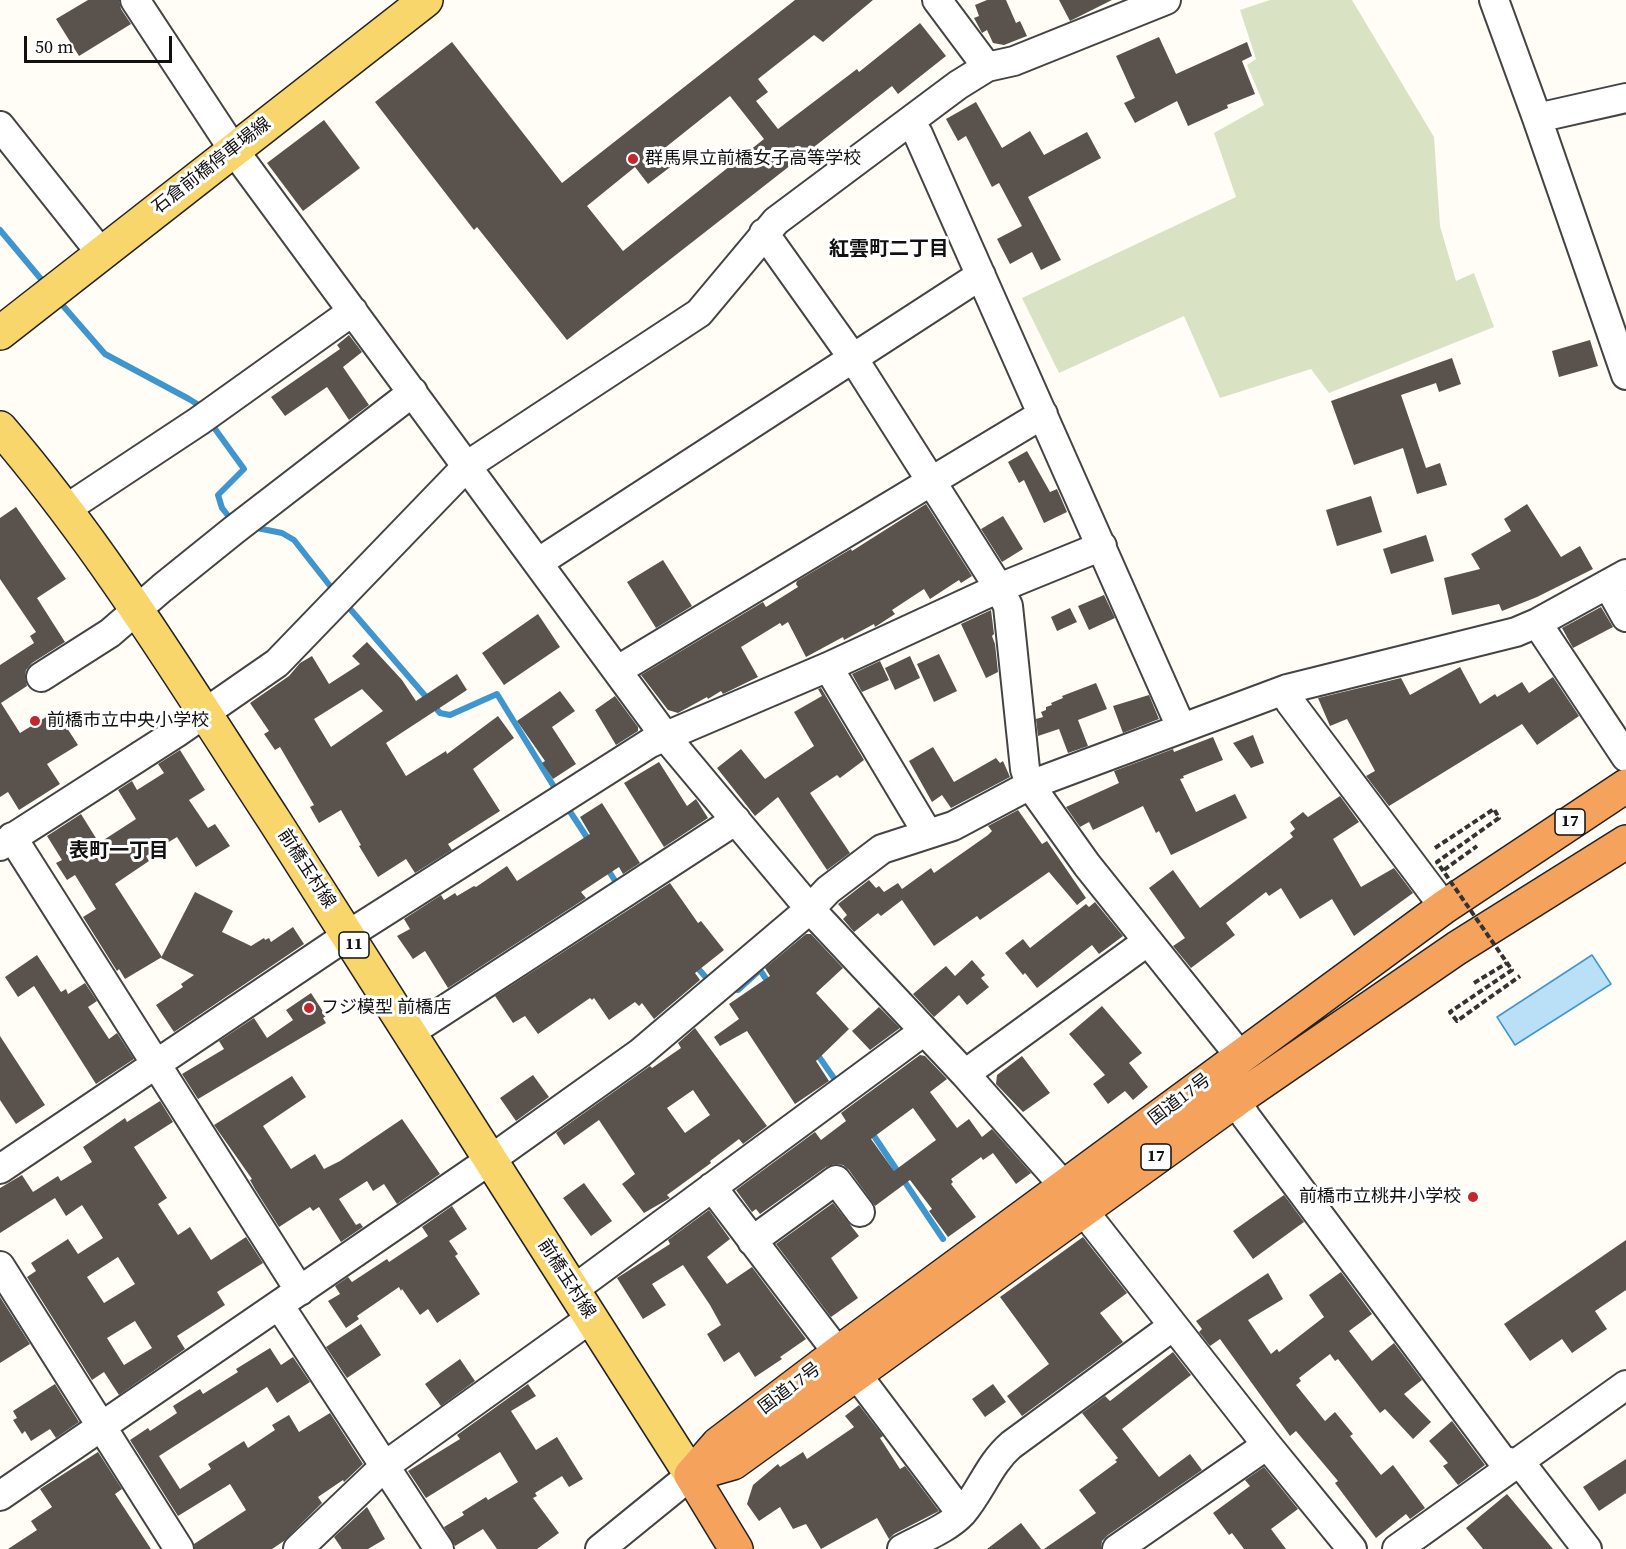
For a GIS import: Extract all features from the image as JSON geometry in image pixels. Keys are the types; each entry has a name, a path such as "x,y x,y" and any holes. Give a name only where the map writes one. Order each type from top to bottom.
{"highway":[{"name":"国道17号","path":"691,1475 718,1444 848,1364 1074,1198 1240,1056 1444,906 1626,786"},
{"name":"国道17号","path":"1074,1198 1236,1100 1457,948 1626,842"},
{"path":"691,1475 736,1549"}],"main road":[{"name":"石倉前橋停車場線","path":"0,333 426,0"},
{"name":"前橋玉村線","path":"0,428 66,509 204,712 691,1475"}],"street":[{"path":"135,0 233,149 468,465 665,736 810,909 965,1074 1074,1198 1173,1326 1352,1549"},
{"path":"937,0 987,67"},
{"path":"439,1549 386,1465 156,1065 6,841 176,733 277,663 468,465 699,313 764,233 776,222 958,85 987,67 1014,61 1122,8 1166,0"},
{"path":"1494,0 1624,360"},
{"path":"1537,118 1626,98"},
{"path":"910,121 918,134 1181,727"},
{"path":"0,126 101,253"},
{"path":"764,233 853,358 999,588 1008,606 1025,769 1030,785 1087,865 1240,1056"},
{"path":"539,562 981,275"},
{"path":"66,509 204,417 353,311"},
{"path":"41,677 110,633 136,609 242,524 413,392"},
{"path":"618,670 1043,414"},
{"path":"0,1169 348,935 650,743 828,667 999,588 1102,546"},
{"path":"0,1496 490,1160 640,1053 810,909 828,890 882,849 953,826 1030,785 1287,689 1497,638 1537,623 1617,579 1626,617"},
{"path":"1537,623 1626,757"},
{"path":"828,667 928,834"},
{"path":"1287,689 1290,702 1444,906"},
{"path":"409,1033 736,820"},
{"path":"965,1074 1148,940"},
{"path":"573,1290 924,1031"},
{"path":"1236,1100 1246,1118 1502,1460 1526,1470 1587,1549"},
{"path":"752,1240 836,1180 860,1212"},
{"path":"712,1188 961,1513"},
{"path":"0,1266 179,1549"},
{"path":"298,1549 386,1465 591,1318"},
{"path":"902,1549 952,1522 961,1513 1001,1453 1173,1326"},
{"path":"1397,1549 1626,1385"},
{"path":"1117,1549 1267,1444"},
{"path":"600,1549 691,1475"}],"path":[{"path":"1435,849 1494,810 1499,818 1437,862 1512,970 1450,1012 1457,1021 1520,976"},
{"path":"1443,870 1477,846"},
{"path":"1474,983 1507,963"}],"green space":[{"path":"1270,0 1352,0 1434,137 1440,226 1456,281 1474,273 1494,327 1329,393 1311,369 1220,398 1184,316 1059,373 1022,298 1236,197 1214,133 1264,105 1247,65 1256,59 1240,10"}],"water":[{"path":"1592,955 1611,984 1515,1045 1497,1017"}],"building":[{"path":"88,0 119,0 121,9 131,24 79,56 56,19"},
{"path":"795,0 873,0 823,42 814,35 758,79 768,92 756,101 778,129 857,69 859,72 920,23 946,56 898,94 892,86 567,340 477,227 474,230 375,102 452,42 562,183","holes":["730,96 764,139 623,251 587,206 635,167 648,184 673,165 661,151"]},
{"path":"987,0 1006,0 1016,23 1020,21 1027,36 1004,45 993,43 987,30 982,33 974,18 979,16 975,5"},
{"path":"1059,0 1112,0 1070,21"},
{"path":"1159,37 1176,74 1247,42 1252,56 1242,61 1255,94 1227,105 1228,108 1188,126 1177,101 1135,123 1124,103 1135,98 1116,56"},
{"path":"976,102 1002,148 1030,131 1044,155 1087,132 1101,158 1028,197 1061,260 1041,270 1032,252 1010,264 997,239 1022,226 999,183 992,187 966,136 958,141 946,119"},
{"path":"324,120 360,168 303,211 267,163"},
{"path":"349,335 362,352 343,367 369,405 349,420 327,387 285,416 271,397 340,349 337,345"},
{"path":"1590,340 1598,366 1559,377 1552,351"},
{"path":"1452,358 1461,384 1439,392 1436,383 1401,395 1426,468 1440,463 1447,485 1417,494 1403,448 1354,465 1331,401"},
{"path":"1027,451 1050,492 1057,489 1067,512 1044,523 1024,480 1019,483 1008,462"},
{"path":"1371,496 1382,532 1337,546 1326,510"},
{"path":"926,504 972,576 961,583 959,580 930,599 924,589 892,610 895,614 875,627 874,624 844,640 843,637 806,657 788,622 782,626 780,623 741,647 758,677 723,694 721,691 708,699 707,697 678,713 668,710 641,675 763,602 766,607 798,587 797,581 851,549 852,551"},
{"path":"1527,504 1561,557 1580,546 1593,569 1537,597 1502,611 1499,604 1452,615 1444,578 1480,569 1471,554 1511,531 1504,519"},
{"path":"16,507 66,579 37,598 65,642 32,663 26,670 27,686 1,703 20,733 56,711 78,745 47,764 60,784 19,810 8,792 0,797 0,665 34,643 30,636 36,632 0,579 0,518"},
{"path":"1003,516 1023,549 1002,562 981,529"},
{"path":"1426,535 1434,561 1391,574 1383,549"},
{"path":"663,560 692,606 656,628 627,582"},
{"path":"1104,595 1115,618 1089,630 1078,606"},
{"path":"1601,607 1613,627 1573,648 1562,628"},
{"path":"1070,608 1077,622 1057,631 1051,617"},
{"path":"991,610 994,634 992,636 998,672 986,678 961,624"},
{"path":"538,614 560,647 504,685 482,653"},
{"path":"367,642 402,680 416,701 457,674 467,690 386,743 406,776 446,751 447,754 498,716 514,738 473,769 500,811 448,844 452,850 415,873 406,859 378,877 341,810 319,823 310,807 314,805 280,747 275,750 264,734 269,731 250,703 289,676 300,663 312,656 329,684 360,664 352,656","holes":["362,689 383,711 331,747 314,719"]},
{"path":"939,654 957,691 934,702 917,664"},
{"path":"910,656 920,678 895,690 885,668"},
{"path":"880,661 889,680 862,692 852,674"},
{"path":"1460,667 1480,704 1495,694 1497,697 1522,682 1529,693 1553,677 1579,716 1537,745 1522,724 1389,806 1366,776 1375,771 1347,719 1330,726 1318,698 1401,678 1410,695"},
{"path":"1096,683 1107,709 1078,720 1088,746 1068,753 1059,729 1038,736 1036,719 1043,717 1041,712 1046,710 1046,707 1063,698 1062,696"},
{"path":"821,688 864,760 840,778 837,775 810,793 850,853 827,870 778,797 755,816 717,768 741,749 765,779 814,746 794,712 822,696 818,689"},
{"path":"560,691 575,711 552,727 576,764 553,779 542,763 545,761 517,721"},
{"path":"1149,695 1159,719 1123,733 1113,706"},
{"path":"615,696 638,727 638,731 616,745 595,710"},
{"path":"1253,735 1264,763 1251,768 1233,743"},
{"path":"1213,737 1223,760 1180,779 1196,812 1235,794 1247,818 1186,848 1171,855 1159,831 1156,833 1143,806 1093,830 1089,822 1080,827 1066,807 1119,783 1114,771"},
{"path":"933,747 954,782 996,758 1000,763 1003,761 1010,777 951,808 942,795 932,802 909,761"},
{"path":"180,750 205,790 189,800 208,828 215,824 230,846 196,867 177,837 146,856 149,861 115,884 162,957 125,979 119,969 117,971 83,917 96,909 75,875 67,880 56,863 62,860 47,836 81,814 99,843 136,819 118,790 132,781 137,790 164,773 158,764"},
{"path":"659,762 687,806 696,799 708,818 664,847 624,783"},
{"path":"1340,796 1359,822 1333,839 1361,887 1394,868 1413,893 1354,936 1332,899 1300,919 1281,888 1269,896 1266,892 1226,923 1235,935 1191,968 1173,946 1185,938 1149,888 1173,870 1200,908 1293,837 1290,833 1295,829 1290,822 1303,812 1308,817"},
{"path":"602,803 640,863 623,874 619,867 581,892 586,898 448,988 425,951 413,959 397,936 410,929 404,919 441,895 444,900 455,893 457,896 476,887 507,866 517,881 590,834 580,817"},
{"path":"1018,810 1042,844 1047,841 1086,898 1077,905 1049,872 980,920 977,916 934,946 902,900 881,916 878,913 854,932 843,919 847,915 838,904 869,880 876,888 879,886 884,892 898,883 902,889 931,868 934,873 988,835 992,831 988,826"},
{"path":"670,883 698,923 701,921 724,950 695,973 700,980 654,1019 642,1003 639,1006 635,1002 609,1020 594,998 592,1000 590,998 538,1034 525,1016 513,1023 495,996"},
{"path":"195,892 233,911 222,932 251,946 264,938 265,940 269,938 271,942 293,927 304,944 174,1032 156,1005 183,987 181,984 194,975 161,958"},
{"path":"1095,902 1123,936 1099,954 1092,945 1037,988 1005,953 1023,939 1030,948 1086,904 1089,907"},
{"path":"806,934 811,934 843,968 816,993 849,1029 816,1061 829,1081 795,1104 747,1031 720,1046 714,1037 739,1019 729,1004 770,976 765,968"},
{"path":"37,955 61,992 66,989 68,994 85,983 97,1001 88,1007 109,1039 117,1033 134,1059 96,1084 34,986 18,997 5,977"},
{"path":"972,960 985,975 981,978 989,987 967,1005 959,995 934,1017 913,994 946,966 955,976"},
{"path":"311,993 326,1016 323,1018 326,1023 198,1099 182,1074 224,1049 219,1041 254,1018 267,1038 293,1020 286,1010"},
{"path":"1102,1006 1142,1053 1129,1063 1148,1087 1133,1100 1125,1091 1108,1104 1093,1084 1105,1075 1069,1034"},
{"path":"879,1007 900,1028 870,1050 852,1031"},
{"path":"695,1028 767,1126 743,1144 739,1139 667,1195 670,1198 644,1213 622,1184 635,1174 599,1120 564,1145 556,1133 650,1066 652,1068 681,1048 678,1043","holes":["693,1090 710,1115 685,1133 667,1108"]},
{"path":"0,1036 45,1105 16,1124 0,1100"},
{"path":"920,1055 925,1056 947,1079 930,1092 957,1128 969,1119 982,1137 992,1129 1031,1173 1016,1184 993,1153 983,1160 981,1157 951,1179 953,1182 951,1184 976,1217 948,1237 929,1211 932,1209 910,1180 875,1206 843,1165 835,1164 826,1167 760,1214 756,1209 752,1212 736,1190 815,1132 821,1140 846,1121 841,1113","holes":["913,1108 936,1140 894,1171 871,1139"]},
{"path":"1022,1056 1050,1093 1023,1112 996,1084 997,1075"},
{"path":"533,1075 549,1097 516,1121 500,1098"},
{"path":"292,1076 306,1097 263,1126 291,1169 315,1154 324,1169 340,1161 402,1119 440,1174 397,1204 384,1184 373,1191 367,1181 339,1199 356,1225 360,1223 363,1227 341,1242 319,1207 313,1211 310,1207 279,1227 255,1189 250,1180 252,1179 214,1125"},
{"path":"160,1101 173,1122 134,1147 167,1198 158,1204 178,1235 190,1227 211,1260 246,1237 263,1263 217,1292 225,1305 177,1336 185,1349 119,1395 104,1372 92,1380 27,1277 36,1271 31,1263 68,1239 78,1254 103,1238 82,1205 66,1216 55,1198 0,1233 0,1188 22,1175 33,1192 58,1176 61,1181 92,1162 83,1147 125,1118 127,1122","holes":["118,1257 135,1284 104,1303 87,1277","135,1321 152,1348 124,1365 107,1338"]},
{"path":"584,1183 612,1221 591,1236 563,1198"},
{"path":"1284,1195 1304,1222 1253,1259 1233,1231"},
{"path":"833,1203 859,1236 831,1258 858,1298 831,1317 776,1244"},
{"path":"452,1206 467,1229 449,1241 458,1254 455,1256 480,1294 437,1323 428,1309 420,1315 399,1287 357,1316 359,1319 346,1328 328,1301 340,1294 335,1286 348,1277 352,1282 387,1259 389,1262 428,1236 422,1227"},
{"path":"709,1210 730,1239 707,1257 727,1284 752,1267 806,1339 755,1377 739,1352 724,1362 707,1334 721,1325 683,1265 652,1284 666,1305 643,1319 617,1278 670,1244 668,1240"},
{"path":"1083,1237 1127,1293 1100,1313 1123,1342 1022,1416 1007,1396 1049,1364 1000,1297"},
{"path":"1626,1240 1626,1290 1595,1311 1607,1329 1572,1353 1562,1339 1530,1361 1504,1324"},
{"path":"1341,1272 1372,1314 1349,1331 1372,1361 1394,1343 1422,1380 1404,1394 1431,1422 1413,1439 1385,1409 1380,1413 1338,1359 1335,1361 1330,1354 1299,1378 1301,1381 1296,1385 1325,1421 1335,1412 1353,1434 1350,1436 1381,1475 1393,1465 1425,1508 1410,1519 1406,1514 1376,1538 1335,1483 1338,1481 1296,1431 1290,1436 1220,1339 1210,1346 1199,1332 1202,1329 1196,1321 1268,1273 1283,1299 1248,1320 1271,1354 1277,1349 1279,1352 1324,1317 1309,1295"},
{"path":"0,1297 30,1344 0,1363"},
{"path":"361,1324 381,1355 347,1378 326,1347"},
{"path":"270,1348 281,1365 293,1357 310,1382 277,1403 267,1387 159,1456 180,1489 211,1469 208,1464 244,1441 248,1448 275,1430 272,1425 289,1415 299,1432 330,1413 363,1464 344,1482 343,1480 318,1497 322,1503 284,1541 272,1549 195,1549 194,1544 246,1510 230,1484 178,1516 130,1440 148,1428 150,1431 177,1413 173,1406 200,1389 203,1394 238,1372 236,1369"},
{"path":"1173,1352 1191,1375 1122,1429 1159,1477 1190,1454 1202,1470 1108,1535 1102,1541 1101,1549 1044,1549 1096,1513 1079,1490 1117,1462 1115,1460 1118,1458 1082,1413 1105,1396 1110,1401"},
{"path":"460,1359 475,1381 441,1406 425,1384"},
{"path":"55,1384 79,1422 56,1438 50,1429 31,1441 25,1431 22,1434 13,1420 17,1418 13,1411"},
{"path":"528,1384 536,1396 511,1411 536,1450 557,1437 583,1479 569,1487 562,1476 535,1493 537,1496 533,1498 559,1533 537,1549 497,1549 483,1529 455,1546 444,1527 464,1515 462,1512 486,1497 488,1500 518,1482 500,1452 426,1498 408,1471 460,1439 457,1435"},
{"path":"993,1384 1006,1402 985,1417 972,1399"},
{"path":"859,1405 883,1436 880,1438 900,1469 905,1466 939,1511 894,1534 889,1539 877,1518 821,1549 806,1524 793,1529 780,1507 759,1521 747,1504 753,1485 778,1464 780,1467 803,1452 807,1459 854,1427 845,1416"},
{"path":"1452,1421 1485,1465 1458,1485 1443,1466 1448,1463 1429,1441"},
{"path":"98,1452 122,1489 115,1494 151,1549 8,1549 37,1530 31,1521 52,1507 40,1489"},
{"path":"1626,1459 1626,1493 1599,1511 1583,1487"},
{"path":"1264,1467 1298,1509 1271,1529 1286,1549 1244,1549 1232,1533 1229,1535 1213,1513 1250,1486 1245,1480"},
{"path":"1507,1494 1553,1549 1483,1549 1466,1528"},
{"path":"367,1507 385,1539 368,1549 342,1549 334,1537"},
{"path":"1021,1523 1041,1549 987,1549"}],"waterway":[{"path":"0,230 46,285"},
{"path":"58,300 105,354 189,399 202,411"},
{"path":"210,422 244,469 218,495 222,508 234,523"},
{"path":"252,527 282,533 294,540 334,591"},
{"path":"345,603 440,713 450,715 497,694 556,790"},
{"path":"569,810 590,842"},
{"path":"607,868 617,884"},
{"path":"694,964 711,983"},
{"path":"733,989 738,990 760,970 770,985"},
{"path":"815,1051 838,1084"},
{"path":"870,1130 943,1239"}],"place":[{"name":"群馬県立前橋女子高等学校","path":"633,159"},
{"name":"前橋市立中央小学校","path":"35,721"},
{"name":"フジ模型 前橋店","path":"309,1008"},
{"name":"前橋市立桃井小学校","path":"1473,1197"}],"district":[{"name":"紅雲町二丁目","path":"889,250"},
{"name":"表町一丁目","path":"119,852"}]}
